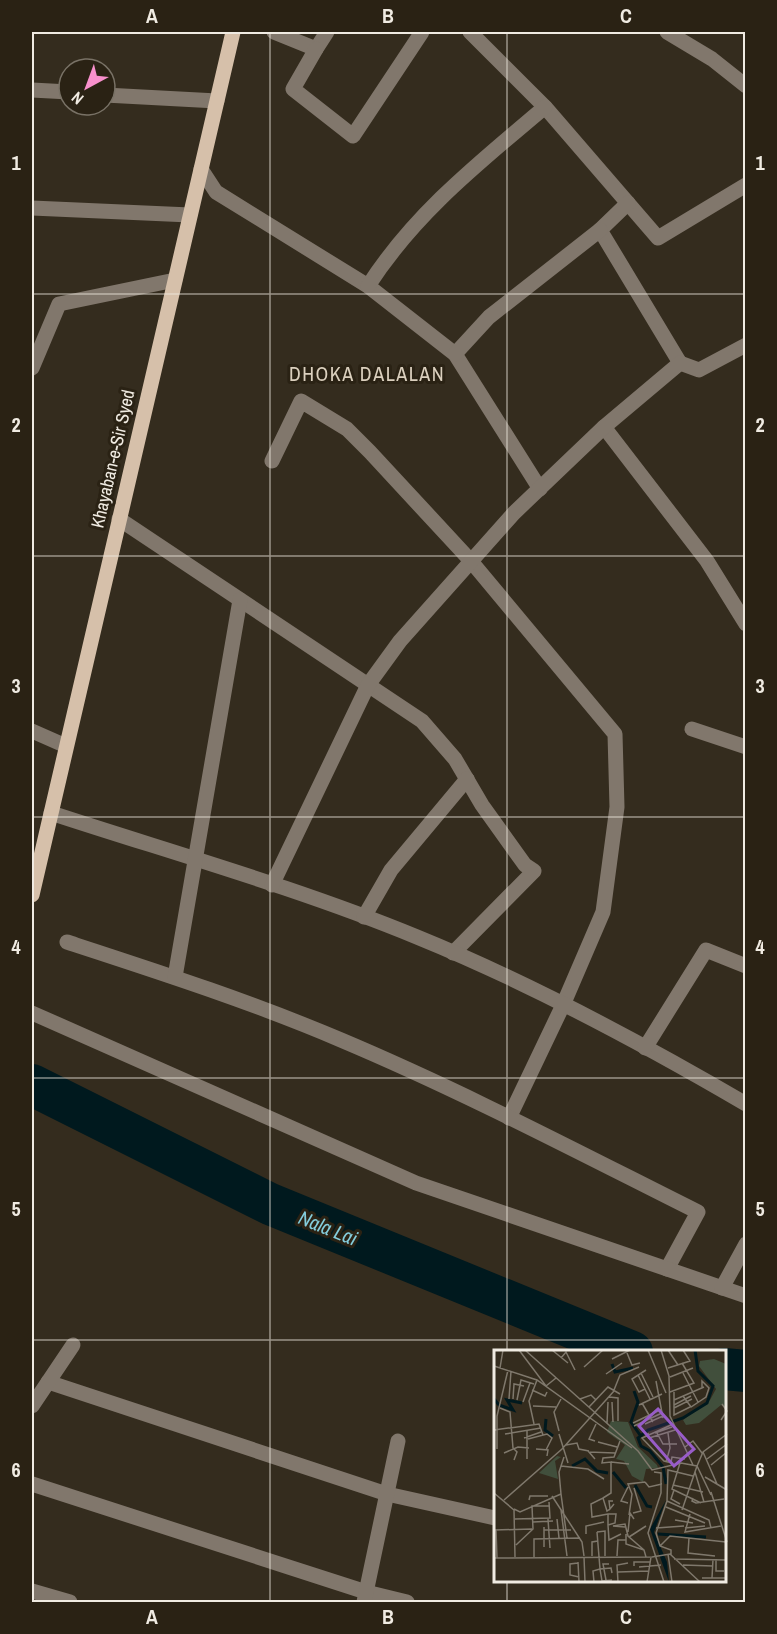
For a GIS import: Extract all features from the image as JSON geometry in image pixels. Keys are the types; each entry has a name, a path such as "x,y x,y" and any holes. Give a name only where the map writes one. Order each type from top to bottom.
{"main road":[{"name":"Khayaban-e-Sir Syed","path":"32,895 233,32"}],"street":[{"path":"274,32 316,49"},
{"path":"327,32 293,89 353,136 422,32"},
{"path":"470,32 545,106 658,238 746,185"},
{"path":"667,32 712,59 746,87"},
{"path":"32,90 57,91"},
{"path":"117,95 217,101"},
{"path":"368,286 386,259 441,196 545,106"},
{"path":"201,169 216,192 368,286 455,354 540,489"},
{"path":"455,354 489,317 600,230 628,203"},
{"path":"32,208 190,215"},
{"path":"600,230 680,363 699,370 746,345"},
{"path":"32,368 59,304 175,280"},
{"path":"272,885 368,685 400,640 470,560 540,489 604,427 680,363"},
{"path":"272,461 301,401 347,429 470,560 615,734 617,807 603,912 563,1005 509,1118"},
{"path":"604,427 707,561 746,624"},
{"path":"119,519 422,721 455,759 513,848 534,872 453,953"},
{"path":"175,977 240,600"},
{"path":"692,729 746,747"},
{"path":"32,731 66,746"},
{"path":"364,917 391,870 466,779"},
{"path":"51,813 364,917 453,953 563,1005 746,1104"},
{"path":"67,942 175,977 341,1040 509,1118 698,1212 667,1269"},
{"path":"645,1048 706,950 746,966"},
{"path":"32,1013 416,1183 746,1296"},
{"path":"722,1288 746,1244"},
{"path":"32,1406 73,1345"},
{"path":"48,1382 387,1494 494,1518"},
{"path":"365,1597 398,1441"},
{"path":"32,1484 365,1597 407,1602"},
{"path":"32,1591 70,1602"}],"waterway":[{"name":"Nala Lai","path":"32,1085 270,1204 627,1350"},
{"name":"Nala Lai","path":"726,1369 746,1371"}],"district":[{"name":"DHOKA DALALAN","path":"367,374"}]}
